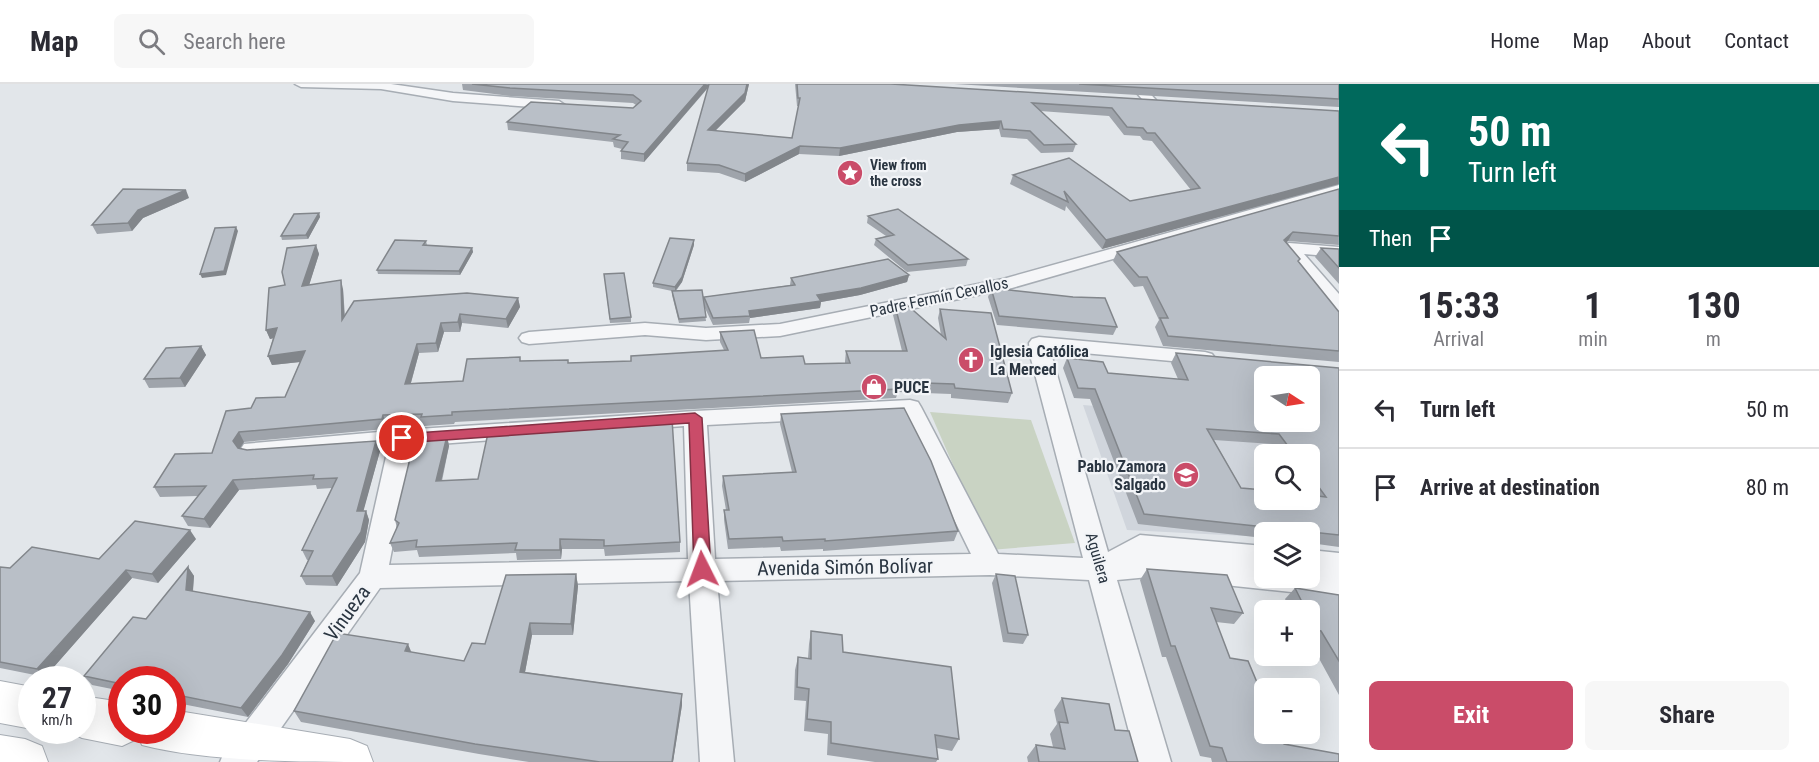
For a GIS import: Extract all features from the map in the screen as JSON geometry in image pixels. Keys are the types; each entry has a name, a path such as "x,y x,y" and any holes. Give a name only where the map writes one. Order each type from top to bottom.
{"main road":[{"path":"0,702 18,705"},
{"path":"186,738 243,754 350,762"},
{"path":"0,758 25,762"}],"street":[{"path":"301,84 381,86 464,98 577,106"},
{"path":"1130,101 1158,103 1135,84"},
{"name":"Padre Fermín Cevallos","path":"529,338 645,329 706,334 780,330 1006,284 1339,189"},
{"path":"1339,252 1288,248 1339,305"},
{"name":"Aguilera","path":"1154,762 1039,349 1220,365"},
{"path":"252,450 695,418 910,406 990,564"},
{"path":"695,418 702,569 717,762"},
{"name":"Vinueza","path":"243,754 373,577 402,438"},
{"path":"1101,570 1140,546 1254,556"},
{"path":"1320,562 1339,564"},
{"name":"Avenida Simón Bolívar","path":"373,577 990,564 1101,570 1149,566 1339,586"}],"shaded area":[{"name":"Pablo Zamora Salgado","path":"1083,405 1254,419 1254,432 1280,432 1295,444 1254,444 1254,510 1310,510 1310,522 1254,522 1254,536 1127,530"}],"green space":[{"path":"930,412 1031,420 1075,543 990,550"}],"building":[{"path":"472,84 705,84 644,154 621,151 628,142 613,139 620,135 507,122 531,102 633,108 641,101 633,95"},
{"path":"709,84 747,84 745,93 708,130 792,138 800,98 798,98 797,84 891,84 1339,111 1339,177 1106,240 1064,191 1068,202 1013,175 1069,158 1130,201 1200,188 1155,133 1147,133 1143,128 1127,127 1112,108 1032,103 1076,144 1044,145 1030,131 1003,129 1001,121 959,125 840,148 800,146 745,174 719,165 687,163"},
{"path":"1079,84 1339,84 1339,99"},
{"path":"123,189 186,190 138,210 128,223 92,225"},
{"path":"1339,189 1339,236 1293,232 1284,240 1339,312 1339,351 1168,336 1160,318 1168,318 1147,277 1139,277 1117,252"},
{"path":"898,209 968,259 908,265 876,239 894,235 868,216"},
{"path":"319,213 306,235 281,236 294,214"},
{"path":"236,227 224,271 200,274 215,228"},
{"path":"670,238 694,240 682,277 675,287 653,283"},
{"path":"395,240 426,241 423,245 472,248 459,271 377,270"},
{"path":"316,245 302,286 341,280 342,320 354,301 467,293 518,298 506,319 460,314 458,322 441,323 436,343 417,344 405,384 463,381 467,359 520,357 520,361 568,360 568,363 631,361 631,356 728,350 720,332 754,330 761,358 803,356 805,364 850,363 846,351 907,351 895,306 906,304 946,339 940,309 991,313 1012,393 955,388 954,384 896,382 899,389 452,412 452,415 421,417 422,414 383,415 382,419 239,432 233,441 238,448 247,450 376,441 357,511 366,511 361,532 332,576 301,576 313,551 302,550 337,478 313,479 314,475 233,480 204,519 182,516 206,486 154,487 175,454 212,453 226,411 251,408 256,398 285,397 305,351 268,356 277,328 266,330 269,288 285,285 282,272 287,248"},
{"path":"1321,248 1339,249 1339,268"},
{"path":"888,259 909,275 861,288 817,295 821,301 749,311 750,316 713,318 704,297 795,285 791,278"},
{"path":"624,273 631,317 610,319 604,274"},
{"path":"991,288 1073,297 1105,298 1117,327 999,316"},
{"path":"702,290 706,317 679,319 672,291"},
{"path":"201,346 180,378 144,379 166,348"},
{"path":"1176,353 1317,366 1254,366 1254,432 1320,432 1320,366 1339,368 1339,535 1320,533 1320,522 1254,522 1254,526 1144,514 1095,389 1078,388 1067,358 1103,362 1108,373 1188,380"},
{"path":"904,408 931,461 958,531 825,541 825,539 783,541 782,537 729,539 724,510 729,510 723,476 796,472 781,414"},
{"path":"672,419 680,542 604,546 604,540 560,539 560,550 515,550 517,543 416,547 417,540 390,543 399,523 395,520 415,438 447,436 436,481 478,479 488,433"},
{"path":"135,521 190,530 152,574 126,570 40,666 21,666 0,662 0,567 10,568 32,547 99,559"},
{"path":"188,567 186,590 310,612 282,655 241,708 186,697 186,666 108,666 108,681 96,679 96,666 92,666 133,617 146,619"},
{"path":"1147,569 1227,575 1243,613 1211,608 1230,658 1248,661 1255,678 1254,744 1284,744 1339,754 1339,762 1227,762 1222,748 1210,746 1175,646 1171,646"},
{"path":"576,574 571,624 530,623 520,672 682,694 672,762 600,762 475,744 294,711 337,633 408,644 405,651 464,661 472,643 485,644 506,575"},
{"path":"996,574 1015,576 1028,635 1008,633"},
{"path":"1295,588 1339,595 1339,661 1320,631 1320,600 1301,600"},
{"path":"811,631 842,635 843,652 951,667 959,739 935,735 938,759 831,743 831,722 807,719 809,689 797,687 798,657 811,659"},
{"path":"1062,698 1109,704 1115,730 1129,731 1138,762 1039,762 1036,745 1065,749 1059,722 1068,723"}],"place":[{"name":"View from the cross","path":"850,173"},
{"name":"Iglesia Católica La Merced","path":"971,360"},
{"name":"PUCE","path":"874,387"},
{"name":"Pablo Zamora Salgado","path":"1186,475"}],"route":[{"path":"402,438 695,418 702,569"}]}
